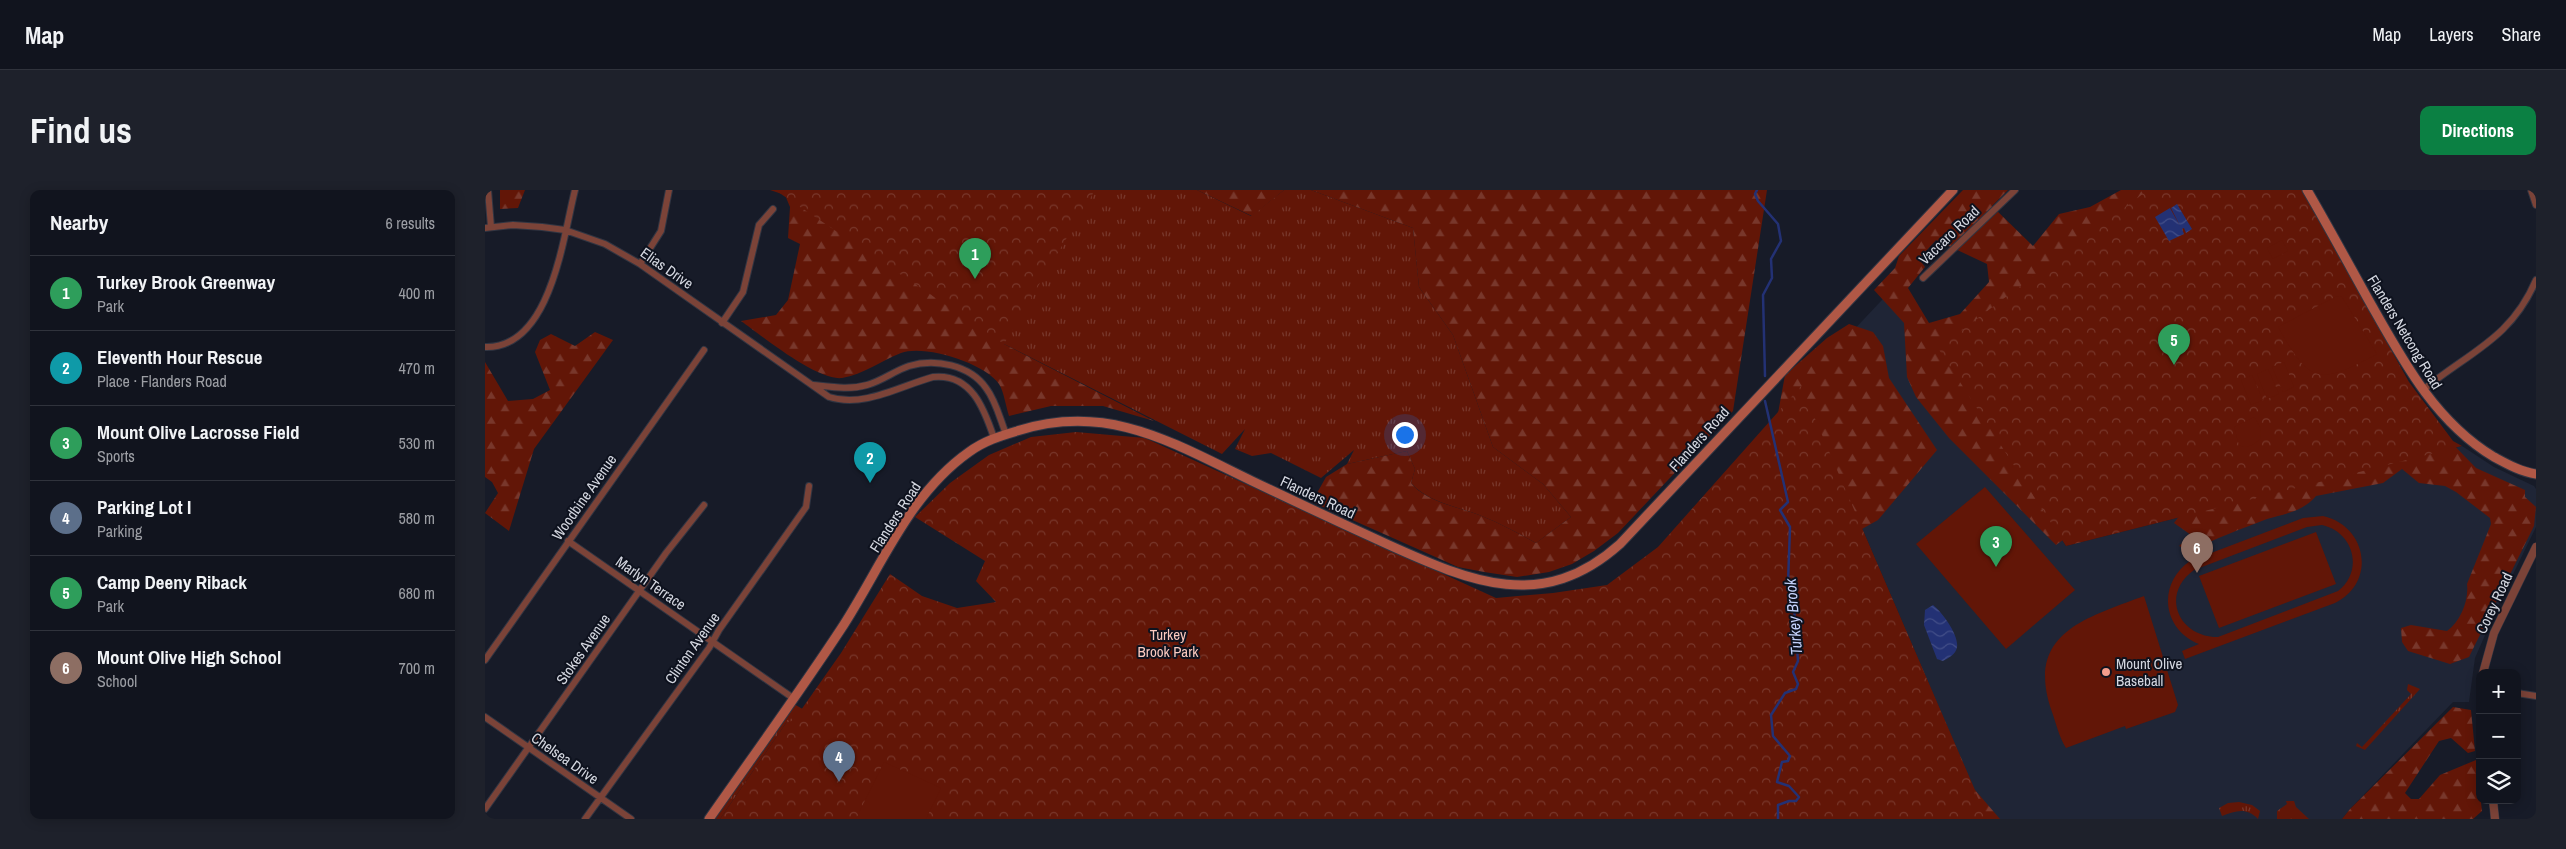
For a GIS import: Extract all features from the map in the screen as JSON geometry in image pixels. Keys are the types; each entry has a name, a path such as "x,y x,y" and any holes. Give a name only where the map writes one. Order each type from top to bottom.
{"main road":[{"name":"Flanders Road","path":"709,819 843,627 923,494 963,456 994,438 1034,426 1067,421 1104,421 1132,427 1184,448 1384,543 1459,575 1476,581 1505,585 1555,580 1594,564 1626,538 1953,190"},
{"name":"Flanders Netcong Road","path":"2307,190 2378,317 2423,390 2449,422 2471,441 2505,463 2536,474"}],"street":[{"path":"488,190 488,227"},
{"path":"485,347 496,347 510,342 524,332 535,318 550,290 575,190"},
{"path":"640,264 661,231 669,190"},
{"name":"Vaccaro Road","path":"1923,278 2015,190"},
{"path":"2531,190 2536,205"},
{"path":"722,323 743,292 759,225 773,209"},
{"name":"Elias Drive","path":"488,227 532,226 565,230 605,244 640,264 829,397 853,401 933,377 953,379 974,392 994,438"},
{"path":"2423,390 2501,333 2521,311 2536,280"},
{"name":"Woodbine Avenue","path":"485,660 704,350"},
{"name":"Elias Drive","path":"813,385 839,388 857,387 878,381 912,365 947,364 969,373 984,385 1007,434"},
{"name":"Clinton Avenue","path":"585,819 713,641 806,507 809,486"},
{"name":"Stokes Avenue","path":"485,809 640,591 704,505"},
{"name":"Marlyn Terrace","path":"568,541 793,698"},
{"name":"Corey Road","path":"2484,669 2494,633 2536,547"},
{"path":"2521,694 2536,696"},
{"name":"Chelsea Drive","path":"485,717 631,819"},
{"path":"2493,804 2495,819"}],"shaded area":[{"path":"1897,284 2066,546 2462,446 2494,467 2534,486 2536,489 2536,527 2475,658 2469,702 2453,702 2342,819 1987,819 1801,386"}],"green space":[{"path":"500,190 525,190 518,208 500,209"},
{"path":"770,190 1008,190 1004,344 1154,421 1103,406 1051,406 1009,416 1001,387 992,376 968,363 938,353 911,351 901,353 865,371 842,378 831,377 819,372 790,356 741,321 776,315 788,300 800,244 788,238 790,207 785,195"},
{"path":"775,190 1095,190 1004,344"},
{"path":"1008,190 1197,190 1251,216 1284,190 1311,190 1413,228 1419,287 1453,335 1493,447 1543,484 1571,517 1536,543 1491,520 1445,504 1418,490 1411,483 1415,469 1407,451 1347,464 1354,450 1321,478 1271,453 1252,456 1235,449 1245,429 1222,454 1004,344"},
{"path":"1197,190 1284,190 1252,216"},
{"path":"1311,190 1767,190 1733,411 1618,533 1594,551 1572,564 1549,572 1517,577 1458,567 1312,502 1326,477 1347,464 1407,451 1415,469 1411,483 1418,490 1435,500 1491,520 1536,543 1571,517 1543,484 1493,447 1453,335 1419,287 1413,228"},
{"path":"1963,190 2008,190 1992,206 2033,246 2059,214 2090,207 2121,190 2161,190 2078,529 2056,545 1949,438 1916,397 1907,377 1904,323 1874,290 1895,268 1899,256","holes":["1936,240 1987,264 1989,282 1960,314 1929,323 1908,288 1925,267 1919,259"]},
{"path":"2148,190 2302,190 2409,382 2453,441 2462,446 2066,546 1938,348"},
{"path":"2282,240 2288,251 2273,259 2267,248"},
{"path":"2337,296 2342,297 2377,354 2342,371 2318,374 2299,360 2278,327"},
{"path":"1849,324 1873,332 1883,346 1889,378 1937,450 1878,520 1862,529 1975,790 2000,819 1704,819 1785,375 1827,338"},
{"path":"595,332 613,340 534,449 509,531 485,513 498,493 492,482 485,477 485,362 508,401 533,399 550,390 535,352 540,340 551,334 575,346"},
{"path":"2284,362 2294,387 2283,392 2272,367"},
{"path":"2268,369 2279,394 2267,399 2257,374"},
{"path":"2252,375 2263,400 2251,405 2241,380"},
{"name":"Turkey Brook Park","path":"1801,386 1987,819 720,819 786,723 794,720 841,653 890,574 922,596 957,608 996,602 976,581 985,561 915,517 950,483 989,455 1031,437 1076,432 1145,438 1496,598 1553,593 1607,585 1658,547"},
{"path":"2254,417 2261,428 2260,439 2250,446 2239,445 2234,427"},
{"path":"2445,436 2476,468 2525,490 2525,497 2536,507 2534,526 2469,657 2450,664 2408,651 2402,642 2401,628 2411,625 2447,631 2452,627 2463,610 2467,597 2467,584 2491,524 2490,518 2456,492 2445,486 2419,483 2402,469 2383,483 2316,496 2300,509 2238,530 2191,551 2179,546 2191,535 2174,523 2199,490"},
{"path":"1985,487 2075,590 2006,649 1916,544"},
{"path":"2323,516 2338,522 2349,531 2357,542 2361,555 2361,569 2357,582 2348,594 2335,603 2185,659 2182,651 2199,644 2177,628 2171,617 2168,606 2169,593 2172,582 2179,571 2190,561 2303,518","holes":["2322,525 2342,535 2348,544 2352,553 2353,563 2346,583 2338,591 2218,637 2204,635 2193,630 2184,622 2178,612 2176,602 2178,591 2184,580 2194,570 2307,527"]},
{"path":"2316,532 2336,584 2219,628 2199,576"},
{"name":"Mount Olive Baseball","path":"2144,596 2178,705 2175,712 2126,729 2125,726 2066,748 2056,725 2046,685 2046,664 2054,646 2066,633 2082,622 2101,612"},
{"path":"2408,684 2420,689 2365,750 2356,746 2357,743 2362,747 2411,694 2407,690"},
{"path":"794,704 818,718 786,723 720,819 714,819"},
{"path":"2453,707 2471,710 2475,751 2468,753 2451,738 2439,741 2405,793 2411,799 2419,799 2440,775 2476,760 2476,804 2481,804 2482,811 2473,819 2342,819"},
{"path":"884,762 941,788 926,819 856,819"},
{"path":"2286,801 2294,801 2296,807 2309,819 2277,819 2277,811 2287,804"},
{"path":"2239,802 2252,805 2260,811 2258,819 2245,811 2222,816 2219,808 2228,803"}],"water":[{"path":"2177,204 2192,229 2186,233 2184,228 2182,229 2184,234 2169,241 2155,217 2170,208 2180,226 2171,208"},
{"path":"1933,605 1949,624 1957,642 1955,652 1943,661 1937,659 1924,625 1925,610"}],"waterway":[{"name":"Turkey Brook","path":"1757,190 1755,194 1758,201 1778,224 1781,241 1771,259 1772,278 1763,295 1765,376"},
{"name":"Turkey Brook","path":"1765,401 1788,502 1780,510 1790,527 1788,583 1793,594 1798,661 1793,672 1798,684 1796,689 1785,693 1771,715 1773,736 1790,756 1788,761 1782,762 1777,782 1789,786 1799,797 1796,801 1789,801 1778,805 1778,819"}],"place":[{"name":"Turkey Brook Greenway","path":"975,279"},
{"name":"Camp Deeny Riback","path":"2174,365"},
{"name":"Eleventh Hour Rescue","path":"870,483"},
{"name":"Mount Olive Lacrosse Field","path":"1996,567"},
{"name":"Mount Olive High School","path":"2197,573"},
{"name":"Mount Olive Baseball","path":"2106,672"},
{"name":"Parking Lot I","path":"839,782"}]}
